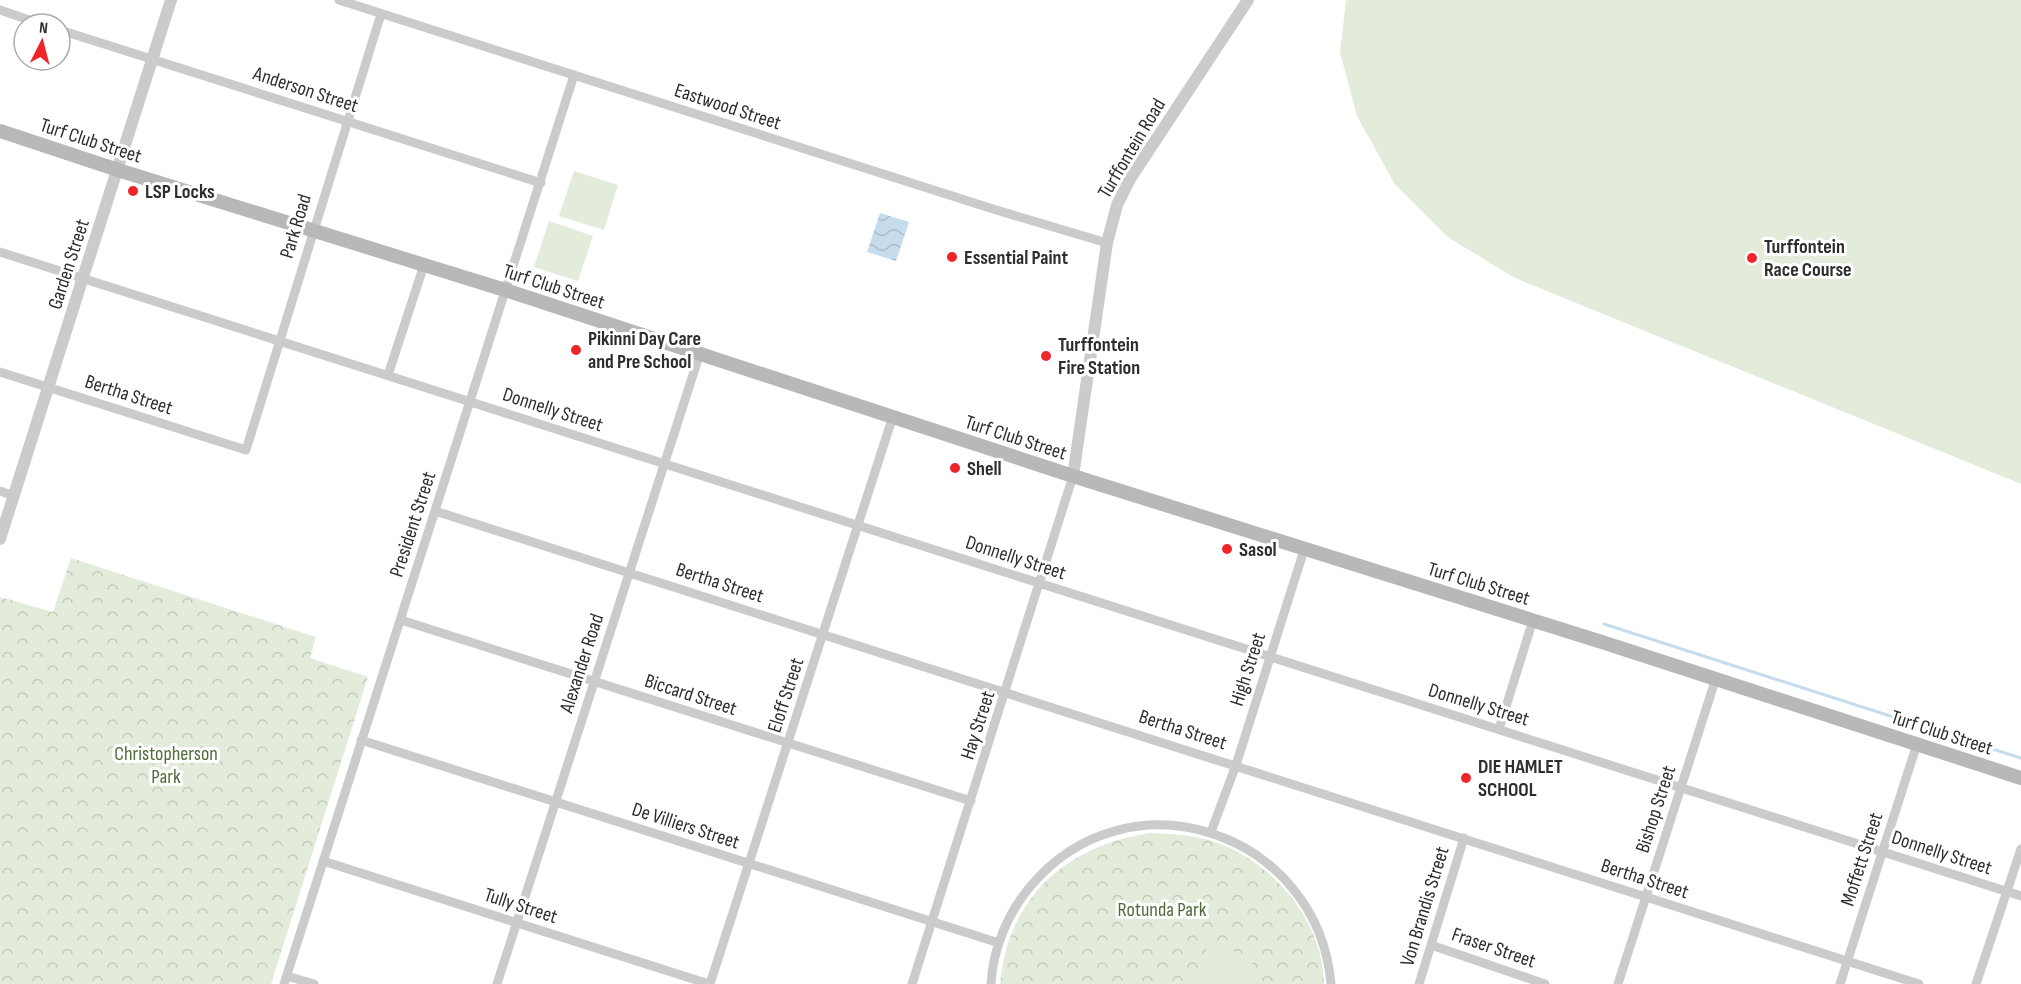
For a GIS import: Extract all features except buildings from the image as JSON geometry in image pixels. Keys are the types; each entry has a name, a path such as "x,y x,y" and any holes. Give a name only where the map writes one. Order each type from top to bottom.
{"main road":[{"name":"Turf Club Street","path":"0,131 505,290 1072,476 1716,678 2021,778"}],"street":[{"name":"Garden Street","path":"0,539 171,0"},
{"name":"Eastwood Street","path":"339,0 993,209 1107,243"},
{"name":"Turffontein Road","path":"1072,476 1107,243 1117,205 1130,179 1248,0"},
{"name":"Park Road","path":"246,450 381,14"},
{"name":"Anderson Street","path":"72,34 541,183"},
{"name":"President Street","path":"285,980 574,75"},
{"name":"Donnelly Street","path":"0,252 280,339 664,464 2021,896"},
{"path":"388,375 424,266"},
{"name":"Alexander Road","path":"497,984 700,353"},
{"name":"Bertha Street","path":"0,372 246,450"},
{"name":"Eloff Street","path":"709,984 750,864 893,416"},
{"name":"Hay Street","path":"912,984 1006,693 1072,476"},
{"path":"0,491 14,496"},
{"name":"Bertha Street","path":"435,511 1919,984"},
{"name":"High Street","path":"1211,832 1236,765 1304,550"},
{"name":"Biccard Street","path":"400,620 971,801"},
{"path":"1500,729 1533,621"},
{"name":"Bishop Street","path":"1618,984 1716,678"},
{"name":"De Villiers Street","path":"361,740 999,943"},
{"name":"Moffett Street","path":"1840,984 1884,853 1917,744"},
{"path":"992,984 999,943 1013,911 1033,883 1053,864 1089,841 1128,828 1156,825 1184,826 1211,832 1250,849 1283,875 1297,891 1318,928 1325,947 1332,984"},
{"name":"Von Brandis Street","path":"1419,984 1464,838"},
{"path":"1976,984 2021,849"},
{"name":"Tully Street","path":"323,861 709,984"},
{"name":"Fraser Street","path":"1431,945 1545,984"},
{"path":"285,980 314,984"}],"green space":[{"name":"Turffontein Race Course","path":"1346,0 2021,0 2021,484 1515,278 1449,238 1394,183 1357,116 1340,52"},
{"path":"574,171 618,185 604,230 559,216"},
{"path":"549,221 593,236 578,281 534,267"},
{"name":"Christopherson Park","path":"71,558 316,637 310,658 368,677 271,984 0,984 0,597 53,612"},
{"name":"Rotunda Park","path":"1150,833 1201,838 1225,846 1248,858 1268,873 1302,912 1314,935 1321,959 1324,984 1000,984 1005,953 1015,926 1029,901 1046,881 1068,864 1092,850"},
{"path":"1208,944 1254,957 1247,984 1196,984"}],"water":[{"path":"880,213 909,222 896,261 867,252"}],"waterway":[{"path":"1604,624 2021,758"}],"place":[{"name":"LSP Locks","path":"133,191"},
{"name":"Essential Paint","path":"952,257"},
{"name":"Turffontein Race Course","path":"1752,258"},
{"name":"Pikinni Day Care and Pre School","path":"576,350"},
{"name":"Turffontein Fire Station","path":"1046,356"},
{"name":"Shell","path":"955,468"},
{"name":"Sasol","path":"1227,549"},
{"name":"DIE HAMLET SCHOOL","path":"1466,778"}]}
